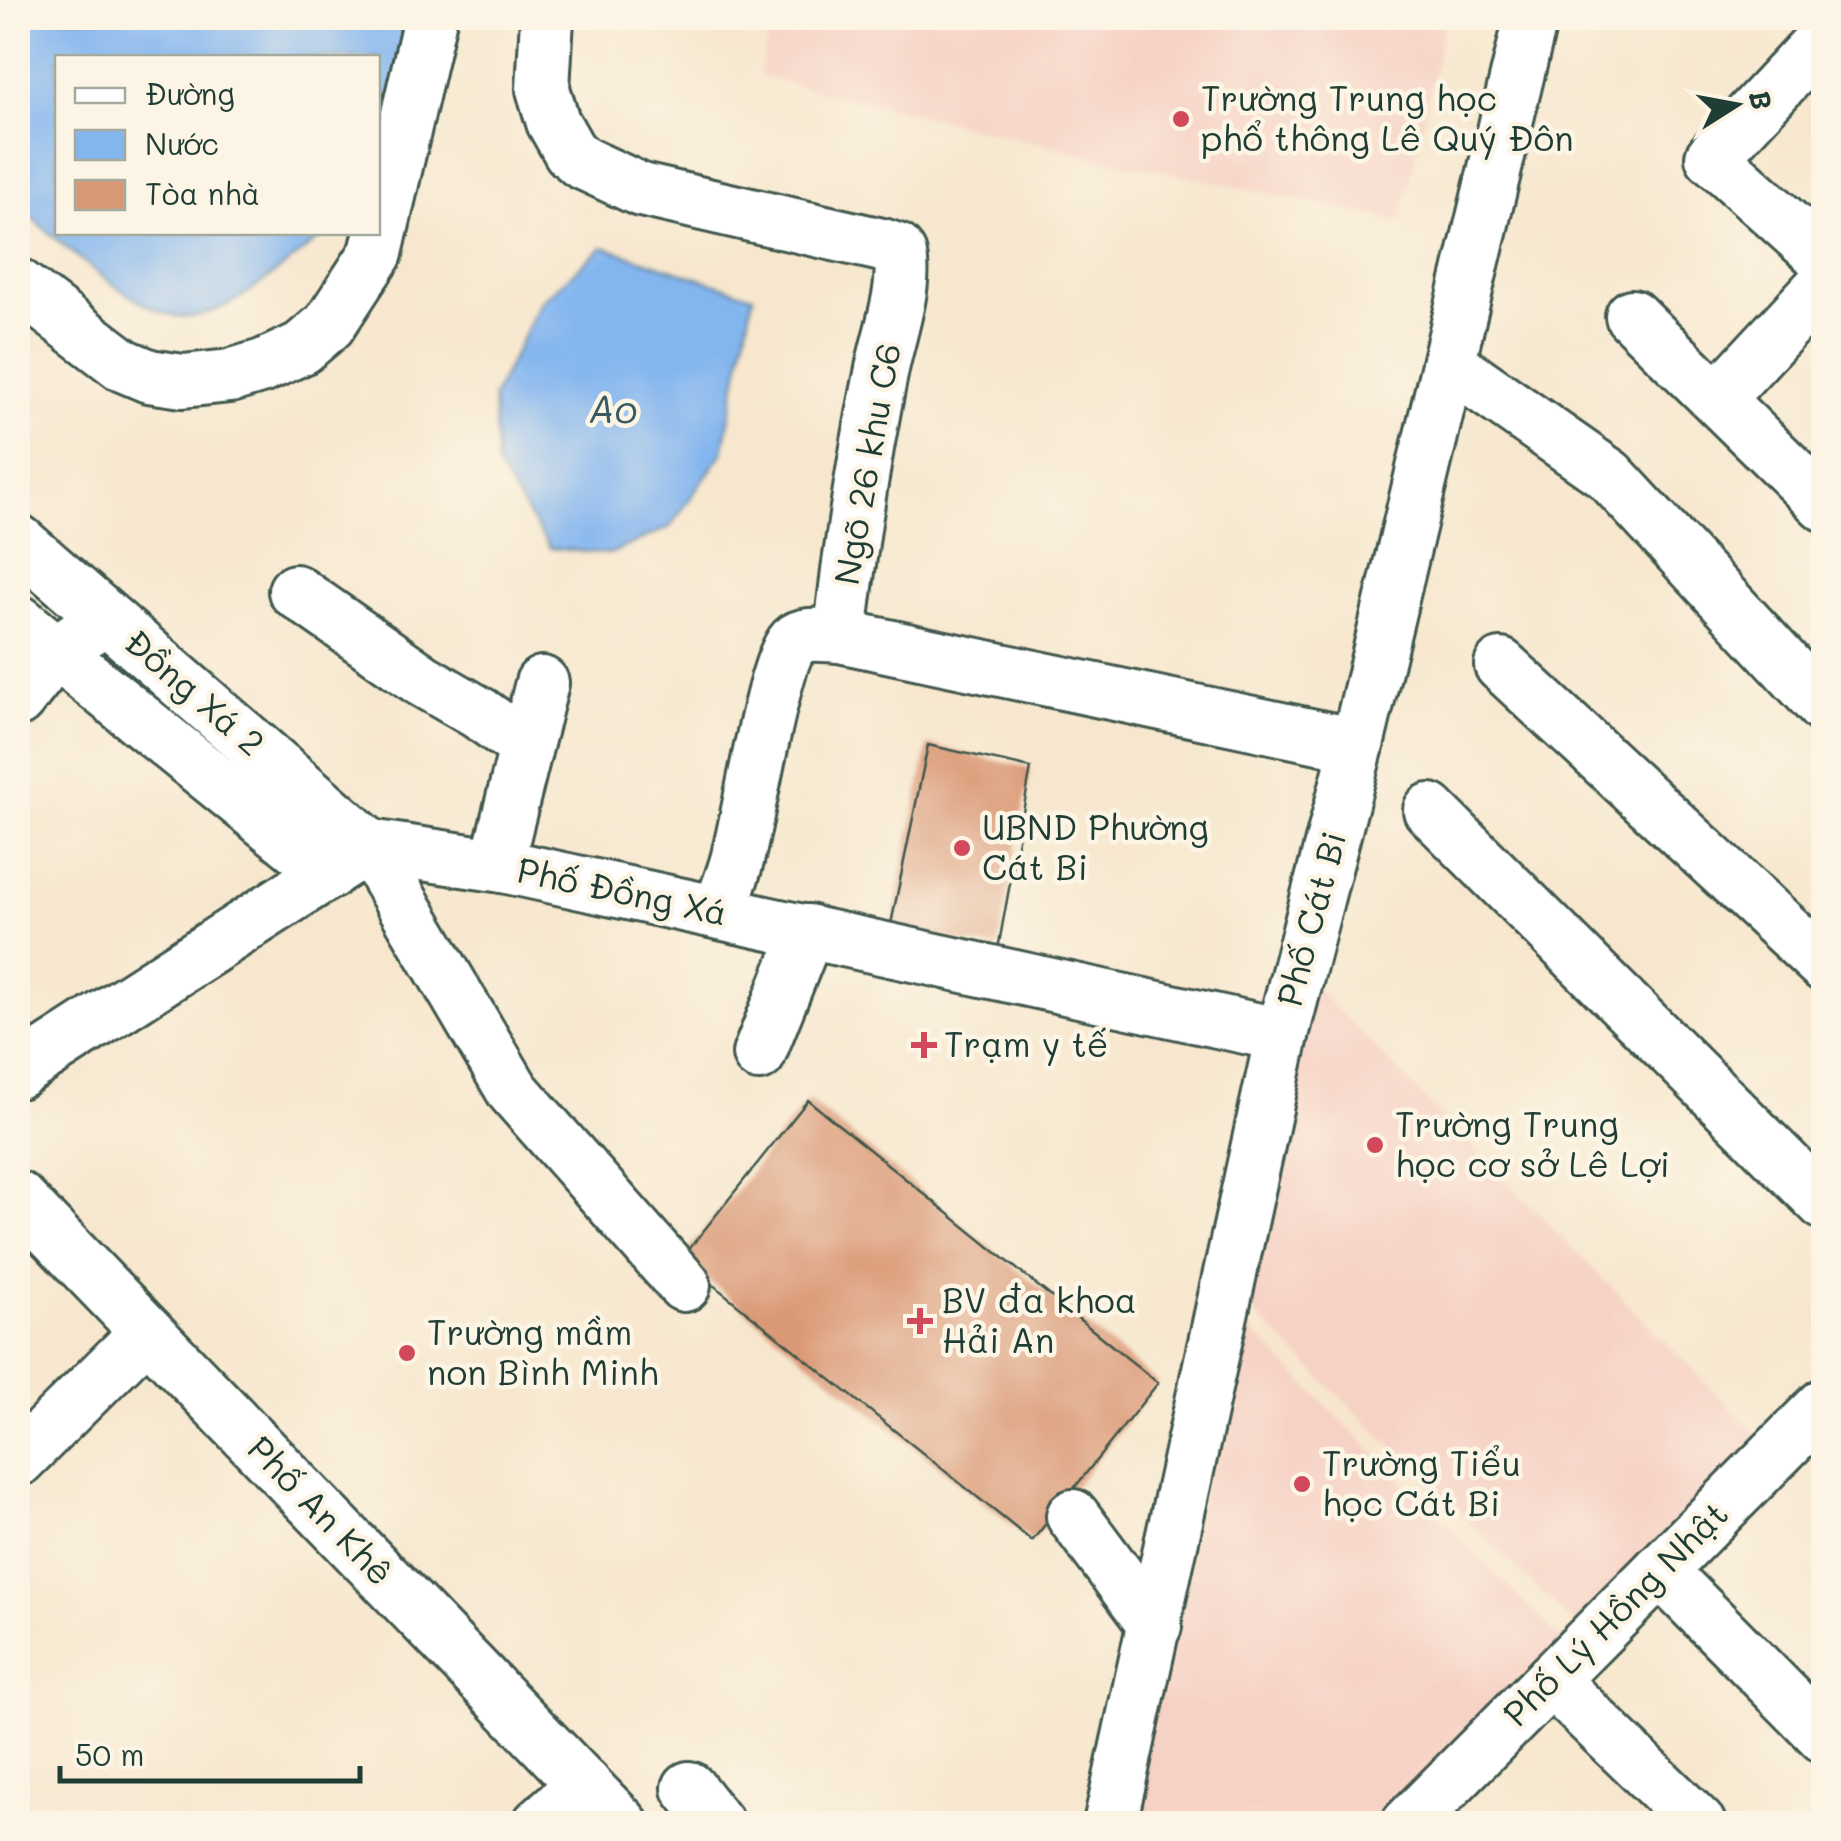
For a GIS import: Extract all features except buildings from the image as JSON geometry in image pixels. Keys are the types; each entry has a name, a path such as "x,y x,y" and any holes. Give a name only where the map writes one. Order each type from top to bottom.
{"street":[{"path":"18,285 123,365 150,376 183,381 230,376 302,348 329,325 376,253 430,18"},
{"name":"Ngõ 26 khu C6","path":"546,18 543,89 553,122 570,152 581,162 642,190 882,245 900,255 896,308 850,552 840,636 1357,745"},
{"name":"Phố Cát Bi","path":"1110,1824 1282,1035 1357,745 1531,18"},
{"path":"1824,37 1712,157 1824,258"},
{"path":"1717,400 1824,284"},
{"path":"1632,316 1824,504"},
{"path":"1450,364 1609,475 1824,707"},
{"name":"Đồng Xá 2","path":"18,540 106,617 349,859"},
{"path":"294,591 524,745"},
{"path":"18,700 36,637 106,617"},
{"path":"719,911 738,858 776,686 789,650 804,635 840,636"},
{"name":"Đồng Xá 2","path":"36,637 349,859"},
{"path":"1501,665 1824,965"},
{"path":"503,866 501,847 542,683"},
{"path":"1430,810 1824,1203"},
{"path":"18,1072 349,859 513,1092 684,1285"},
{"name":"Phố Đồng Xá","path":"349,859 503,866 1282,1035"},
{"path":"759,1054 808,931"},
{"name":"Phố An Khê","path":"18,1198 622,1824"},
{"path":"18,1460 147,1332"},
{"name":"Phố Lý Hồng Nhật","path":"1437,1814 1551,1680 1660,1570 1815,1431"},
{"path":"1074,1516 1155,1626"},
{"path":"1660,1570 1824,1736"},
{"path":"1551,1680 1699,1824"},
{"path":"539,1824 584,1784"}],"shaded area":[{"name":"Trường Trung học phổ thông Lê Quý Đôn","path":"772,18 1446,18 1401,221 1118,162 759,76"},
{"name":"Trường Trung học cơ sở Lê Lợi","path":"1310,982 1768,1446 1576,1626 1248,1307"},
{"name":"Trường Tiểu học Cát Bi","path":"1240,1319 1572,1650 1397,1823 1131,1824"}],"water":[{"path":"18,18 414,18 380,178 380,55 55,55 55,235 324,235 225,306 190,317 170,315 148,306 100,275 18,206"},
{"name":"Ao","path":"603,247 753,296 723,452 670,527 609,554 550,548 497,467 493,397 541,301"}],"place":[{"name":"Trường Trung học phổ thông Lê Quý Đôn","path":"1181,119"},
{"name":"UBND Phường Cát Bi","path":"962,848"},
{"name":"Trạm y tế","path":"924,1045"},
{"name":"Trường Trung học cơ sở Lê Lợi","path":"1375,1145"},
{"name":"BV đa khoa Hải An","path":"920,1321"},
{"name":"Trường mầm non Bình Minh","path":"407,1353"},
{"name":"Trường Tiểu học Cát Bi","path":"1302,1484"}]}
